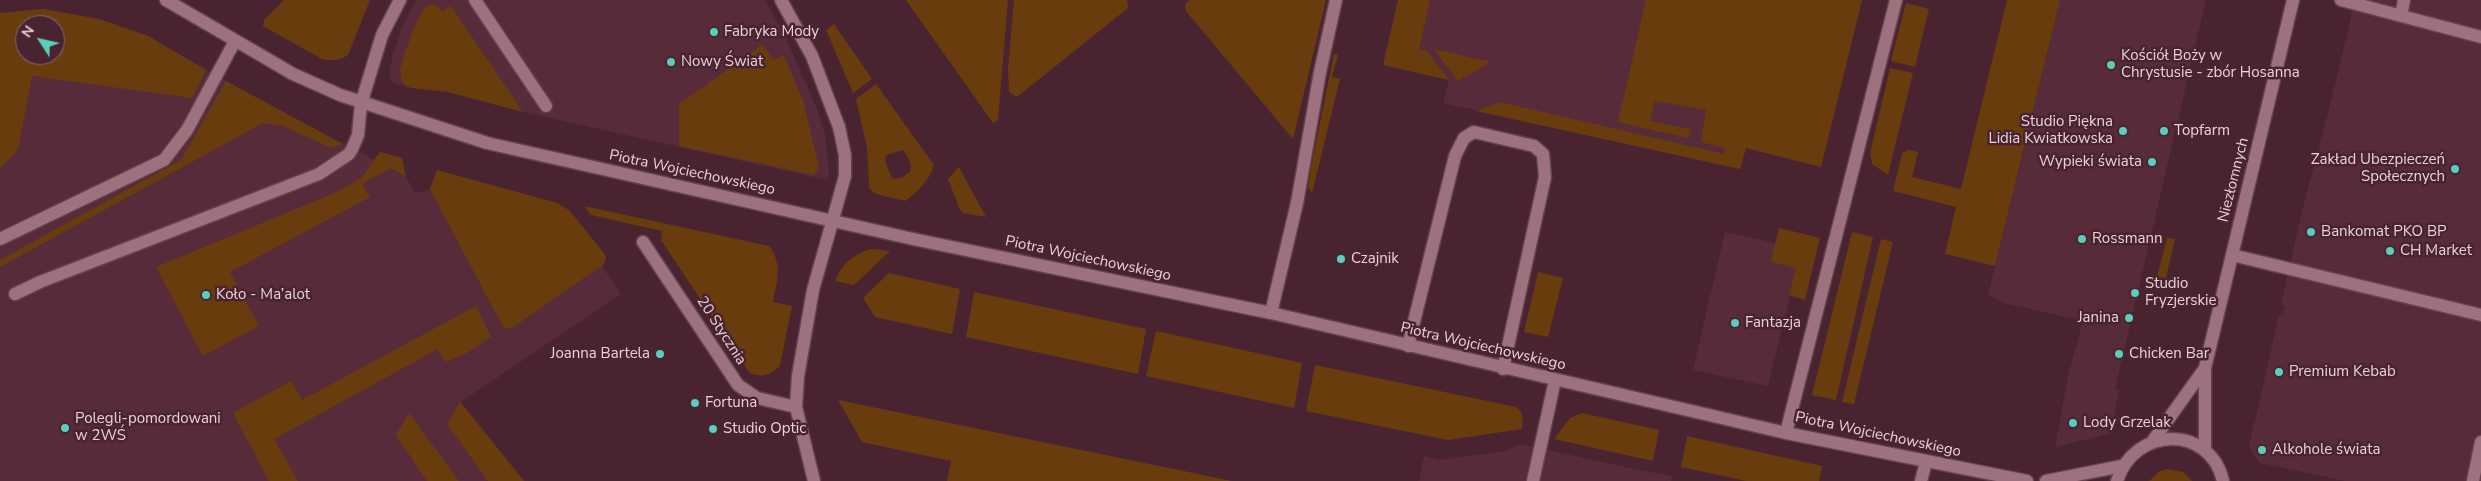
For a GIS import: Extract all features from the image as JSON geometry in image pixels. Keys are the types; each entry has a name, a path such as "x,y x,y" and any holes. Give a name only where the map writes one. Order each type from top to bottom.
{"street":[{"name":"Piotra Wojciechowskiego","path":"166,0 293,74 361,104 524,152 913,239 1271,313 1502,368 1786,432 1926,462 2027,481"},
{"path":"16,294 40,282 319,174 349,154 358,136 361,104 382,35 400,0"},
{"path":"475,0 546,106"},
{"path":"781,0 812,56 839,127 845,155 845,176 813,290 798,376 796,407 814,481"},
{"path":"1271,313 1297,203 1314,101 1336,0"},
{"path":"1786,432 1896,0"},
{"name":"Niezłomnych","path":"2205,451 2205,368 2293,0"},
{"path":"2341,0 2481,37"},
{"path":"2400,16 2404,0"},
{"path":"0,239 164,160 187,130 235,41"},
{"path":"1408,346 1454,156 1464,138 1474,132 1534,146 1543,154 1545,177 1502,368"},
{"name":"20 Stycznia","path":"643,242 738,385 757,398 796,407"},
{"path":"2232,255 2481,314"},
{"name":"Niezłomnych","path":"2152,442 2205,368"},
{"path":"1533,481 1555,380"},
{"path":"2117,481 2122,466 2140,447 2170,438 2189,442 2205,451 2218,466 2222,478 2233,481"},
{"path":"2473,481 2481,442"},
{"path":"1921,481 1926,462"},
{"path":"2046,481 2122,466"}],"shaded area":[{"path":"284,0 370,0 348,55 333,60 322,59 263,26 264,20"},
{"path":"416,0 765,0 786,38 819,114 825,136 829,170 827,180 523,112 448,92 411,88 391,82 389,71 402,26"},
{"path":"906,0 1008,0 998,120 993,123"},
{"path":"1014,0 1127,0 1128,8 1017,97 1009,92 1008,69"},
{"path":"1190,0 1326,0 1293,139 1186,11 1185,4"},
{"path":"1398,0 1862,0 1821,167 1746,148 1740,169 1443,103 1449,80 1383,65"},
{"path":"1398,0 1430,0 1419,49 1427,51 1449,80 1383,65"},
{"path":"1646,0 1862,0 1821,167 1746,148 1740,169 1476,111 1500,102 1724,154 1725,148 1701,142 1706,110 1655,101 1650,121 1691,129 1688,138 1618,122"},
{"path":"2007,0 2060,0 1995,266 1945,254 1956,207 1893,191 1902,153 1909,150 1918,152 1912,177 1961,189"},
{"path":"2060,0 2206,0 2115,389 2119,390 2111,433 2055,447 2069,372 2083,321 2004,303 1988,295"},
{"path":"2355,0 2481,0 2481,481 2345,481 2260,463 2249,447 2279,315 2283,316 2285,306 2281,305 2302,211 2332,98"},
{"path":"1906,3 1929,9 1915,67 1891,61"},
{"path":"432,4 438,6 442,11 451,6 523,112 448,92 411,88 405,85 401,78 400,69 412,32 422,11 426,6"},
{"path":"43,9 99,19 148,36 275,109 391,168 406,177 415,193 441,187 571,220 621,294 461,402 524,481 0,481 0,13"},
{"path":"43,9 99,19 148,36 206,70 192,98 32,76 18,150 0,169 0,13"},
{"path":"834,24 872,79 853,93 826,30"},
{"path":"763,44 773,60 784,55 803,101 819,167 814,175 679,146 679,104"},
{"path":"1434,49 1491,62 1458,81"},
{"path":"1334,54 1338,55 1332,77 1340,79 1312,193 1308,187"},
{"path":"1890,68 1913,73 1888,175 1872,164 1870,153"},
{"path":"226,81 343,144 331,148 283,126 263,123 0,267 0,260 181,160"},
{"path":"876,84 934,165 930,176 923,185 905,201 876,194 869,188 867,148 856,99","holes":["903,150 910,161 911,170 897,179 892,178 885,161 886,155"]},
{"path":"380,152 402,158 406,177 391,168 362,184 370,197 230,272 259,326 203,356 156,267 337,192 361,178"},
{"path":"959,167 986,217 963,213 960,210 948,179"},
{"path":"437,170 557,203 569,210 604,253 606,258 604,264 512,328 506,329 502,325 430,189"},
{"path":"584,206 769,246 776,259 778,273 773,302 792,306 780,365 766,375 749,372 661,240 662,231 591,215"},
{"path":"1779,228 1805,234 1768,386 1693,370 1725,232 1775,243"},
{"path":"1779,228 1820,238 1805,300 1789,295 1796,268 1771,262"},
{"path":"1852,232 1873,237 1836,400 1812,395"},
{"path":"2167,238 2175,239 2163,290 2154,288"},
{"path":"1881,239 1893,242 1854,404 1842,402"},
{"path":"871,249 890,251 854,285 835,281 849,261 858,254"},
{"path":"1538,272 1563,278 1548,337 1524,332"},
{"path":"889,273 960,289 952,334 875,317 863,298"},
{"path":"974,292 1146,329 1138,374 966,337"},
{"path":"476,306 491,337 465,354 445,362 438,349 274,439 298,481 269,481 233,413 291,381 302,400"},
{"path":"1156,331 1302,363 1294,408 1146,376"},
{"path":"1315,365 1516,407 1522,414 1522,429 1448,440 1306,411"},
{"path":"838,400 1232,481 947,481 951,461 862,442"},
{"path":"460,402 524,481 488,481 447,424"},
{"path":"409,413 459,481 427,481 396,435"},
{"path":"1582,413 1659,430 1653,461 1554,439 1570,418"},
{"path":"1687,436 1822,466 1819,481 1746,481 1681,467"},
{"path":"1520,444 1672,476 1671,481 1419,481 1424,456 1439,460 1505,451"},
{"path":"2167,469 2183,472 2192,481 2149,481 2159,472"}],"place":[{"name":"Fabryka Mody","path":"714,32"},
{"name":"Nowy Świat","path":"671,62"},
{"name":"Kościół Boży w Chrystusie - zbór Hosanna","path":"2111,65"},
{"name":"Studio Piękna Lidia Kwiatkowska","path":"2123,131"},
{"name":"Topfarm","path":"2164,131"},
{"name":"Wypieki świata","path":"2152,162"},
{"name":"Zakład Ubezpieczeń Społecznych","path":"2455,169"},
{"name":"Bankomat PKO BP","path":"2311,232"},
{"name":"Rossmann","path":"2082,239"},
{"name":"CH Market","path":"2390,251"},
{"name":"Czajnik","path":"1341,259"},
{"name":"Studio Fryzjerskie","path":"2135,293"},
{"name":"Koło - Ma’alot","path":"206,295"},
{"name":"Janina","path":"2129,318"},
{"name":"Fantazja","path":"1735,323"},
{"name":"Joanna Bartela","path":"660,354"},
{"name":"Chicken Bar","path":"2119,354"},
{"name":"Premium Kebab","path":"2279,372"},
{"name":"Fortuna","path":"695,403"},
{"name":"Lody Grzelak","path":"2073,423"},
{"name":"Polegli-pomordowani w 2WŚ","path":"65,428"},
{"name":"Studio Optic","path":"713,429"},
{"name":"Alkohole świata","path":"2262,450"}]}
